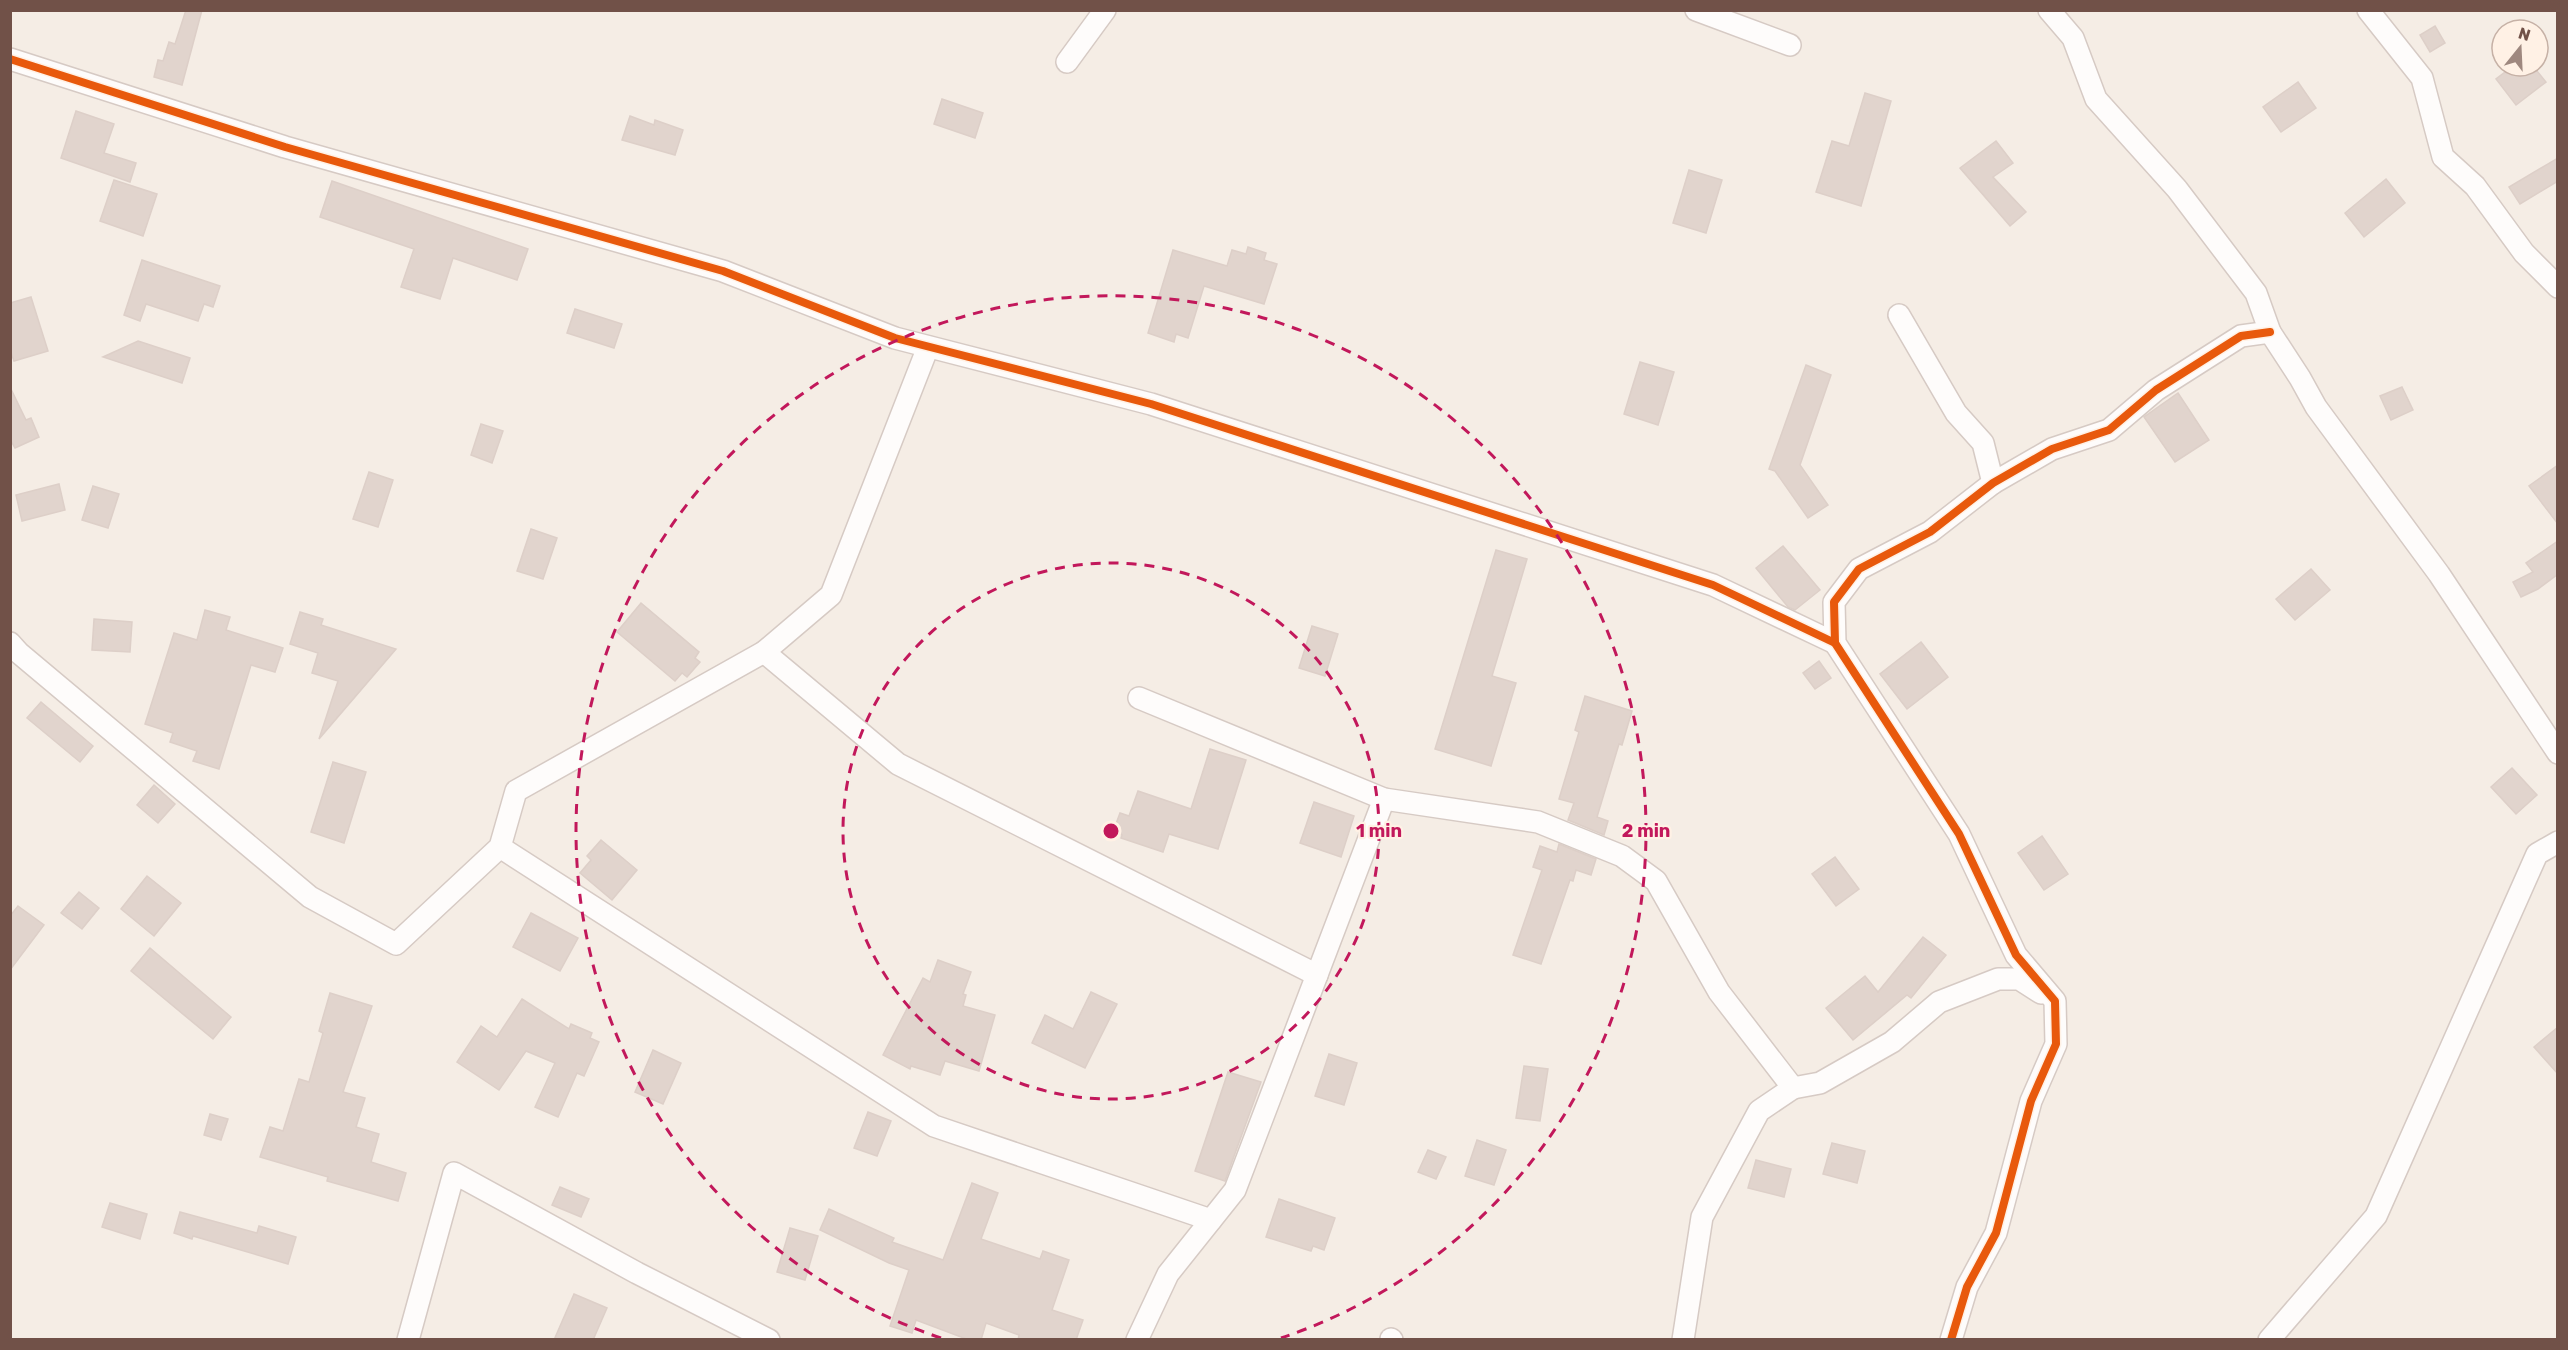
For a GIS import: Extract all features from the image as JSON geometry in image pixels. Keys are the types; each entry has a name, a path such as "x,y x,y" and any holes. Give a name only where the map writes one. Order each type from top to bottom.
{"street":[{"path":"1067,62 1105,10"},
{"path":"1696,10 1790,45"},
{"path":"2049,10 2073,38 2096,99 2177,189 2256,293 2270,332 2316,407 2439,574 2558,753"},
{"path":"2368,10 2422,78 2443,157 2475,186 2524,253 2558,287"},
{"path":"10,59 285,147 723,271 895,338 1151,404 1713,585 1835,643 1959,834 2016,956 2055,1001 2056,1044 2031,1101 1996,1233 1967,1287 1951,1340"},
{"path":"1899,315 1956,414 1983,443 1993,483"},
{"path":"1835,643 1834,602 1859,569 1930,532 1993,483 2052,449 2109,430 2156,390 2241,336 2270,332"},
{"path":"10,643 19,653 310,897 396,944 501,847 516,791 764,652 831,595 928,346"},
{"path":"764,652 898,764 1317,975"},
{"path":"1139,698 1384,799 1538,822 1622,856 1656,881 1719,992 1793,1088"},
{"path":"1137,1340 1168,1274 1234,1190 1384,799"},
{"path":"2269,1340 2376,1216 2537,854 2558,842"},
{"path":"501,847 934,1126 1211,1220"},
{"path":"1683,1340 1702,1217 1759,1111 1793,1088 1820,1083 1892,1042 1939,1002 1998,980 2019,979 2055,1001"},
{"path":"408,1340 454,1173 637,1273 769,1340"}],"building":[{"path":"186,10 202,10 182,85 154,77 158,60 163,61 169,42 175,44"},
{"path":"2435,26 2445,43 2430,52 2420,35"},
{"path":"2543,78 2546,82 2516,105 2496,79"},
{"path":"2298,82 2316,108 2281,132 2263,107"},
{"path":"1865,93 1891,101 1861,206 1816,192 1832,141 1849,146"},
{"path":"942,99 983,113 975,138 934,124"},
{"path":"76,111 114,124 104,153 136,163 130,182 61,158"},
{"path":"630,116 654,125 655,120 683,130 675,155 622,140"},
{"path":"1996,141 2013,163 1993,177 2026,212 2010,226 1960,168"},
{"path":"2558,158 2558,181 2520,204 2509,187"},
{"path":"1689,170 1722,180 1706,233 1673,223"},
{"path":"2386,179 2405,203 2364,237 2345,213"},
{"path":"114,180 157,194 143,236 100,221"},
{"path":"332,181 528,249 517,280 453,258 440,299 401,287 414,249 320,217"},
{"path":"1248,247 1266,253 1264,260 1277,264 1264,304 1204,286 1188,338 1176,334 1174,342 1148,333 1173,250 1227,266 1232,250 1246,254"},
{"path":"142,260 220,286 213,307 204,304 198,321 146,304 140,321 124,315"},
{"path":"31,297 48,351 14,361 10,350 10,303"},
{"path":"575,309 622,324 614,348 567,333"},
{"path":"138,341 190,358 182,383 103,357"},
{"path":"1640,362 1674,372 1658,425 1624,414"},
{"path":"1806,365 1831,375 1800,465 1828,505 1808,518 1775,471 1769,469"},
{"path":"10,387 26,420 31,418 39,437 15,448 10,439"},
{"path":"2402,387 2413,410 2391,420 2380,396"},
{"path":"2178,393 2209,440 2175,462 2144,417"},
{"path":"481,424 503,431 492,463 471,455"},
{"path":"2558,465 2558,524 2529,486"},
{"path":"369,472 393,480 378,527 353,519"},
{"path":"59,484 65,510 22,521 16,495"},
{"path":"93,486 119,494 108,528 82,520"},
{"path":"531,529 557,538 543,579 517,571"},
{"path":"2558,541 2558,574 2538,589 2521,597 2513,582 2533,572 2526,563"},
{"path":"1783,546 1820,590 1795,610 1788,607 1756,568"},
{"path":"1496,550 1527,559 1492,676 1516,683 1491,766 1435,749"},
{"path":"2311,569 2330,590 2295,620 2276,599"},
{"path":"641,603 699,652 695,658 700,662 687,677 682,673 675,681 617,632"},
{"path":"205,610 230,617 226,630 283,648 275,672 251,665 219,769 193,761 197,751 170,742 173,733 145,724 174,633 197,640"},
{"path":"300,612 323,619 321,625 396,649 319,739 338,681 312,673 318,653 290,644"},
{"path":"94,619 132,622 130,652 92,650"},
{"path":"1312,626 1338,634 1325,676 1299,668"},
{"path":"1921,642 1948,677 1907,709 1880,674"},
{"path":"1819,661 1831,678 1815,689 1803,673"},
{"path":"1585,696 1632,711 1622,745 1619,744 1597,817 1608,821 1604,835 1568,820 1574,803 1559,799 1579,732 1575,730"},
{"path":"41,702 93,746 80,762 27,718"},
{"path":"1210,749 1246,760 1218,849 1169,834 1163,852 1121,838 1122,835 1113,832 1120,813 1129,816 1138,791 1191,809"},
{"path":"333,762 366,772 344,843 311,832"},
{"path":"2512,768 2537,795 2516,814 2491,787"},
{"path":"154,785 175,804 158,823 137,805"},
{"path":"1314,802 1354,816 1341,857 1300,843"},
{"path":"2042,836 2068,874 2044,890 2018,853"},
{"path":"601,840 637,870 612,900 580,873 591,860 587,856"},
{"path":"1559,844 1596,859 1591,875 1576,870 1573,881 1570,880 1541,964 1513,955 1542,870 1533,867 1540,846 1557,852"},
{"path":"1835,857 1859,889 1836,906 1812,874"},
{"path":"147,876 181,903 154,936 121,909"},
{"path":"79,892 99,908 82,929 61,913"},
{"path":"18,906 44,925 10,970 10,916"},
{"path":"531,913 578,938 560,971 513,947"},
{"path":"1923,937 1946,955 1911,998 1907,995 1853,1040 1826,1008 1865,976 1878,992"},
{"path":"150,948 231,1017 213,1039 131,971"},
{"path":"938,960 971,972 963,994 966,995 963,1006 995,1015 979,1071 945,1061 940,1075 911,1066 910,1069 883,1055 923,978 930,982"},
{"path":"1091,992 1117,1004 1085,1068 1032,1043 1045,1015 1073,1029"},
{"path":"330,993 372,1006 343,1092 365,1098 356,1127 379,1134 371,1162 406,1173 398,1201 327,1181 328,1177 260,1157 270,1127 283,1131 299,1079 309,1082 323,1033 319,1031"},
{"path":"522,999 569,1029 571,1024 592,1033 590,1038 599,1042 584,1076 577,1073 558,1117 535,1107 555,1063 526,1051 499,1090 457,1062 481,1026 497,1037"},
{"path":"2558,1027 2558,1074 2534,1047"},
{"path":"653,1050 681,1063 663,1104 635,1092"},
{"path":"1329,1054 1357,1063 1344,1105 1315,1096"},
{"path":"1524,1066 1548,1069 1540,1121 1516,1118"},
{"path":"1228,1072 1261,1082 1225,1181 1195,1171"},
{"path":"868,1112 891,1121 877,1156 854,1148"},
{"path":"210,1114 228,1119 221,1140 204,1135"},
{"path":"1477,1140 1506,1150 1494,1185 1465,1176"},
{"path":"1832,1143 1865,1151 1857,1183 1823,1174"},
{"path":"1428,1150 1446,1157 1436,1179 1418,1172"},
{"path":"1756,1160 1791,1169 1784,1197 1748,1188"},
{"path":"972,1183 998,1193 981,1239 1040,1259 1043,1251 1069,1260 1052,1310 1083,1320 1076,1340 1018,1340 1019,1335 986,1323 981,1340 969,1340 916,1320 912,1333 890,1326 909,1270 889,1263 820,1230 829,1209 894,1238 892,1242 943,1260"},
{"path":"560,1187 589,1199 581,1217 552,1205"},
{"path":"1279,1199 1335,1218 1324,1250 1313,1246 1311,1251 1266,1237"},
{"path":"110,1203 147,1214 140,1239 102,1227"},
{"path":"180,1212 257,1233 259,1226 296,1237 288,1264 193,1236 192,1239 174,1233"},
{"path":"790,1228 818,1236 805,1280 777,1272"},
{"path":"574,1294 607,1308 593,1340 554,1340"}],"cycle path":[{"path":"10,59 285,147 723,271 895,338 1151,404 1713,585 1835,643"},
{"path":"1951,1340 1967,1287 1996,1233 2031,1101 2056,1044 2055,1001 2016,955 1959,834 1835,643 1834,602 1859,569 1930,532 1993,483 2052,449 2109,430 2156,390 2241,336 2270,332"}]}
